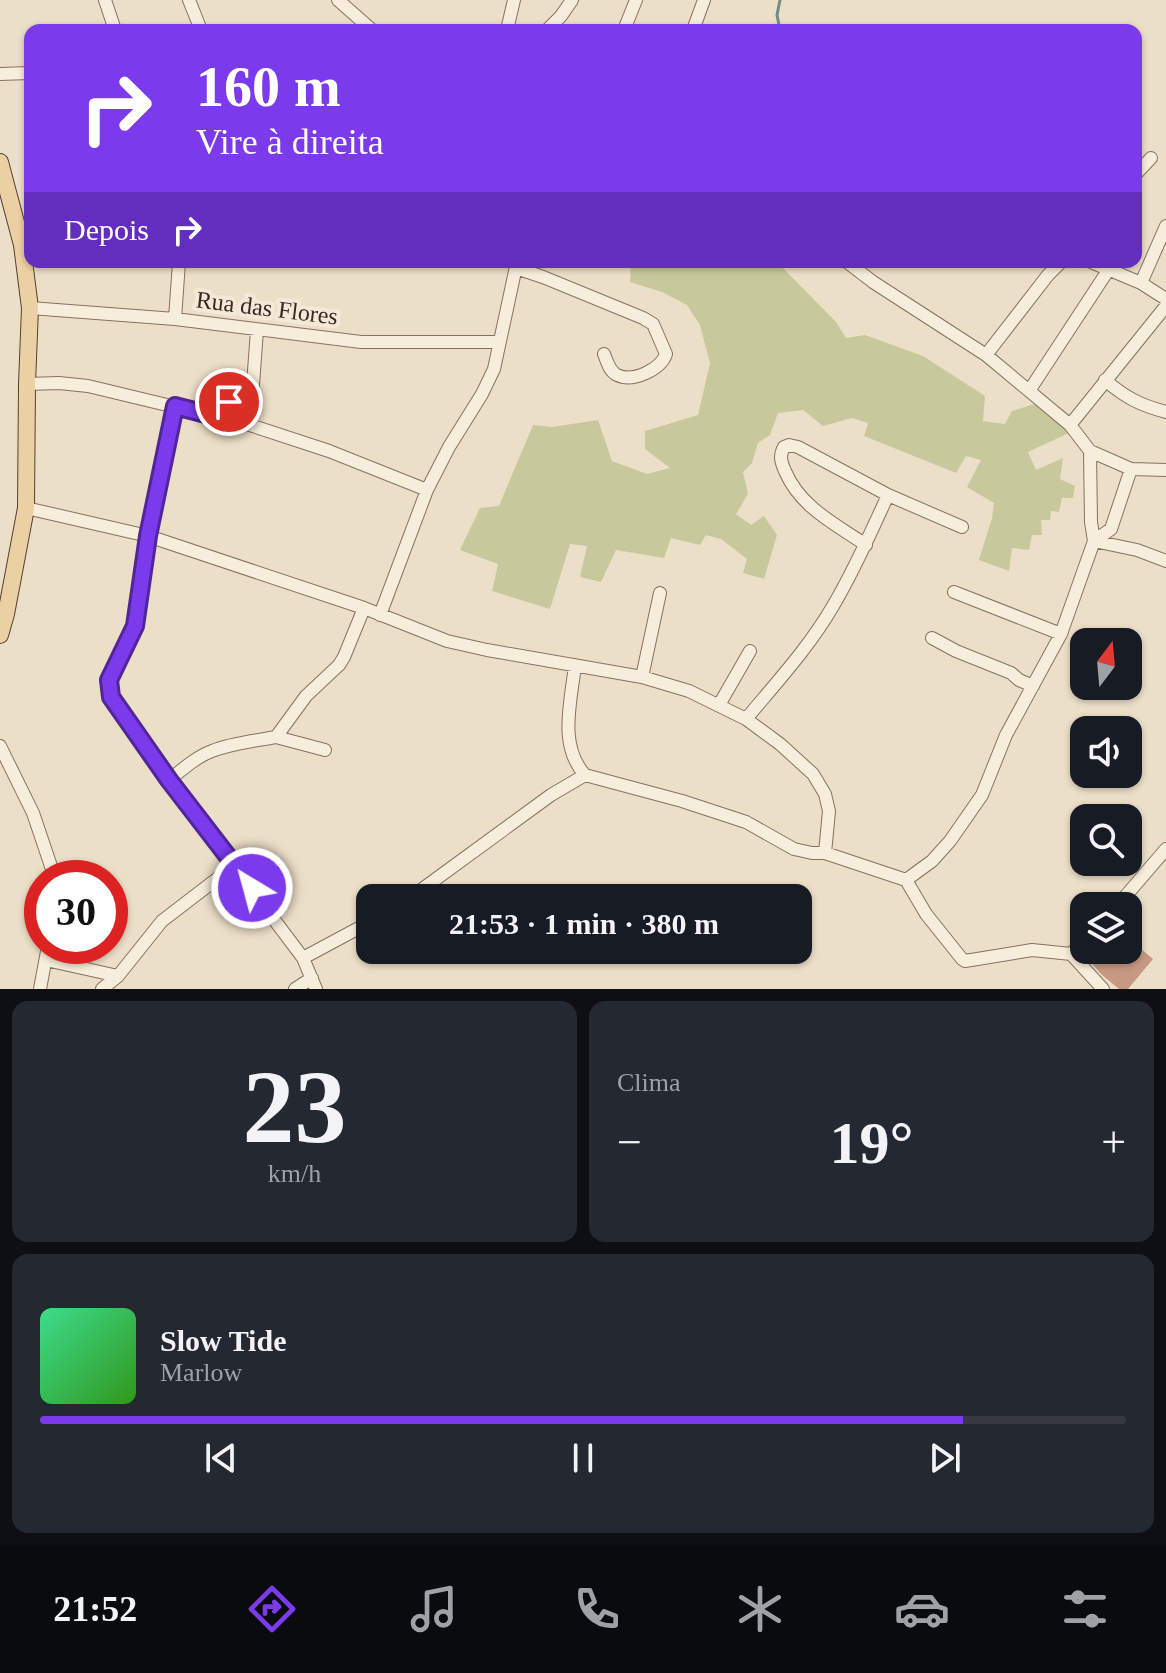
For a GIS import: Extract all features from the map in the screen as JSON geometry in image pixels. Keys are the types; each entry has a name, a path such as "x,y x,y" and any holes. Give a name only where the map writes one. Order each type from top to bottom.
{"main road":[{"path":"0,162 24,261"},
{"path":"0,635 26,508 30,308 25,268"}],"street":[{"path":"105,0 113,24"},
{"path":"189,0 199,24"},
{"path":"338,0 365,24"},
{"path":"508,24 514,0"},
{"path":"553,24 572,0"},
{"path":"626,24 636,0"},
{"path":"695,24 704,0"},
{"path":"0,74 24,73"},
{"path":"1142,168 1151,158"},
{"path":"1141,283 1166,226"},
{"path":"175,319 179,268"},
{"path":"380,615 427,490 494,369 516,268"},
{"path":"524,268 653,324 666,354 661,364 641,375 626,378 611,370 604,354"},
{"path":"855,268 986,355 1070,425 1090,451 1131,469 1166,470"},
{"path":"1043,268 1048,275"},
{"path":"986,355 1055,268"},
{"path":"1029,391 1109,269 1141,283 1166,299"},
{"path":"1070,425 1166,306"},
{"name":"Rua das Flores","path":"30,308 175,319 361,342 499,342"},
{"path":"250,425 257,330"},
{"path":"1105,380 1123,396 1166,412"},
{"path":"27,384 75,384 250,425 329,451 427,490"},
{"path":"206,414 253,391"},
{"path":"175,406 148,536 135,626 108,685 111,697 169,780 303,958 314,984 295,989"},
{"path":"866,545 810,507 798,495 782,462 781,451 784,447 798,447 888,495 962,527"},
{"path":"906,880 932,861 950,841 982,795 1006,735 1061,634 1094,541 1090,451"},
{"path":"1094,541 1111,529 1131,469"},
{"path":"746,719 832,608 866,545 888,495"},
{"path":"26,508 148,536 364,608 447,641 642,677 689,691 746,719 813,774 825,794 829,811 825,853"},
{"path":"1094,541 1137,550 1166,561"},
{"path":"954,592 1061,634"},
{"path":"642,677 660,593"},
{"path":"276,737 306,696 339,665 364,608"},
{"path":"932,638 1033,686"},
{"path":"719,705 750,651"},
{"path":"575,665 568,725 569,746 576,765 585,775 682,801 746,822 794,849 825,853 906,880 926,914 965,961 1032,950 1070,954"},
{"path":"169,780 211,751 231,745 276,737 325,750"},
{"path":"0,746 33,813 49,860"},
{"path":"429,884 551,795 585,775"},
{"path":"1129,892 1166,849"},
{"path":"102,989 118,976 162,921 235,865"},
{"path":"303,958 356,930"},
{"path":"40,989 45,964"},
{"path":"64,964 118,976"},
{"path":"1080,964 1103,989"}],"green space":[{"path":"631,268 783,268 836,322 846,338 865,335 923,356 985,396 983,421 1005,424 1012,411 1038,403 1069,433 1028,452 1036,470 1063,458 1060,479 1075,486 1073,498 1062,498 1059,512 1051,511 1050,520 1041,520 1042,535 1032,535 1029,550 1012,548 1009,571 979,560 994,503 967,487 981,460 966,456 956,473 864,436 868,423 852,418 823,426 803,410 778,413 770,435 758,443 752,463 743,472 748,494 736,514 751,525 764,516 777,535 764,579 743,573 747,559 721,539 706,535 700,545 671,538 664,558 616,550 601,582 580,577 587,546 570,544 550,609 492,591 498,564 460,550 480,508 499,506 533,425 552,427 598,420 612,461 647,474 670,468 645,449 645,431 698,415 710,363 700,325 687,305 662,292 630,282"}],"building":[{"path":"1142,950 1153,959 1128,989 1119,989 1092,964 1142,964"}],"waterway":[{"path":"779,24 780,0"}],"route":[{"path":"229,402 206,414 175,406 148,536 135,626 108,685 111,697 169,780 252,888"}]}
